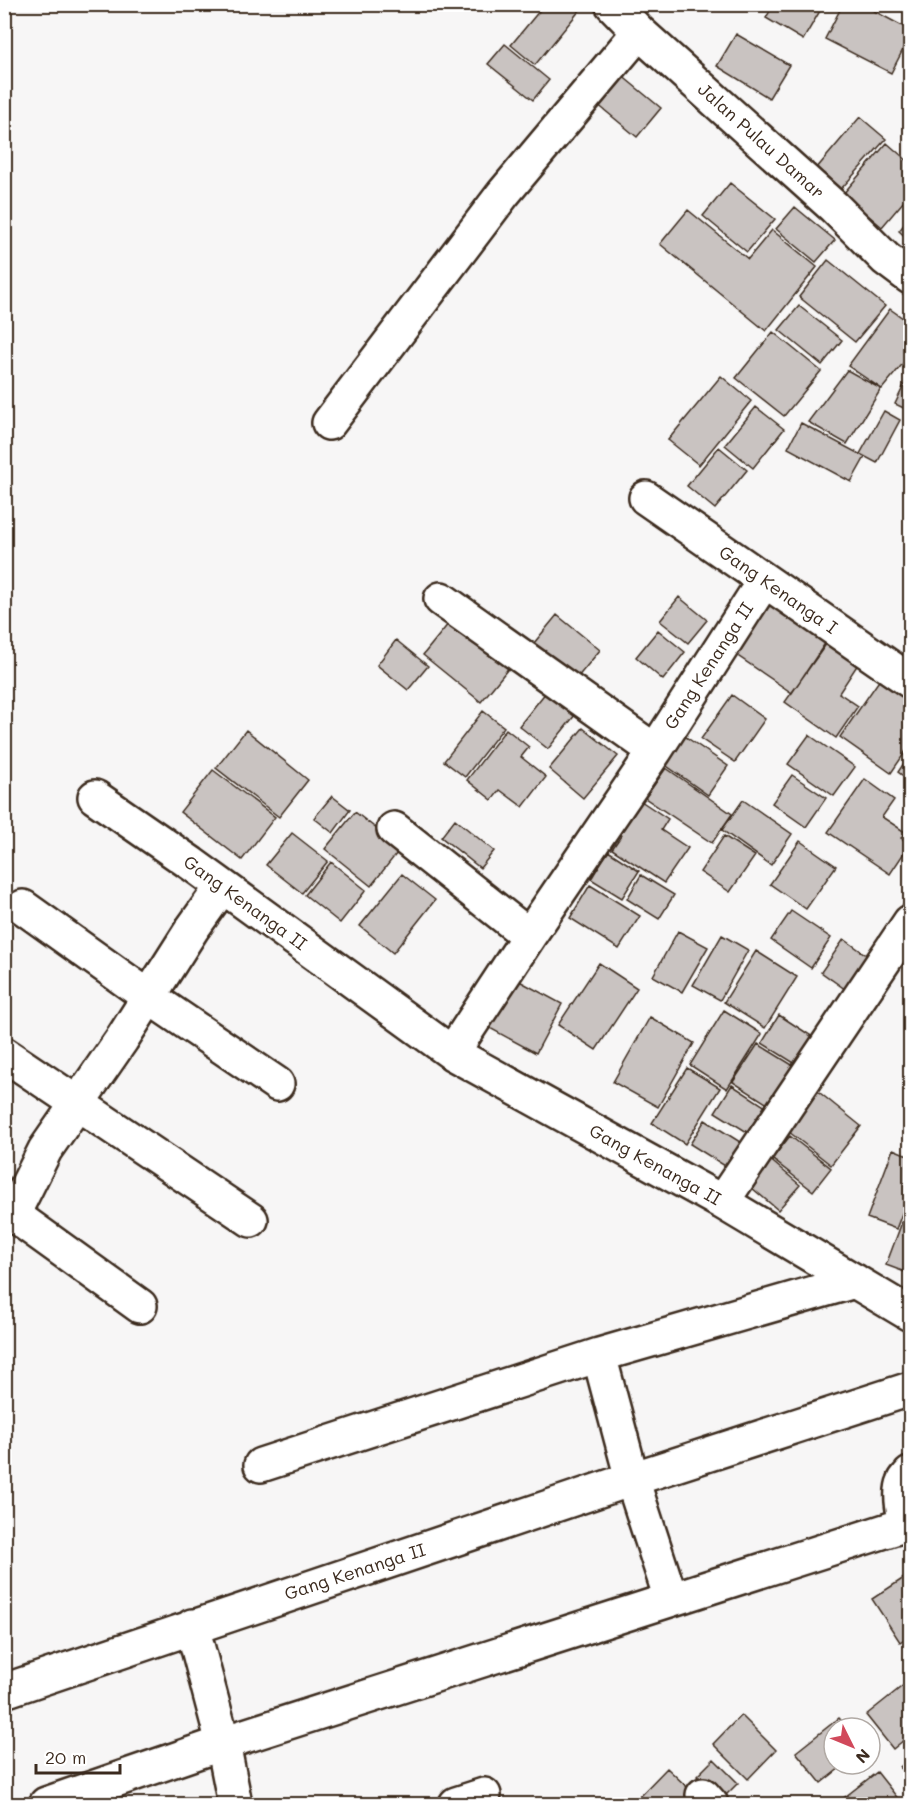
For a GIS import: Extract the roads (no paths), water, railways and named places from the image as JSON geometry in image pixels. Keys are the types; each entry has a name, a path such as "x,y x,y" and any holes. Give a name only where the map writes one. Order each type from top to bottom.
{"street":[{"name":"Jalan Pulau Damar","path":"612,4 639,32 834,207 886,259 910,277"},
{"path":"329,423 503,194 639,32"},
{"name":"Gang Kenanga I","path":"646,498 910,681"},
{"name":"Gang Kenanga II","path":"452,1053 655,751 764,581"},
{"path":"441,598 655,751"},
{"name":"Gang Kenanga II","path":"95,797 452,1053 722,1202 910,1314"},
{"path":"394,829 529,936"},
{"path":"140,1306 9,1211 45,1150 222,886"},
{"path":"23,907 149,998 278,1084"},
{"path":"722,1202 910,922"},
{"path":"4,1054 251,1220"},
{"path":"261,1466 599,1356 855,1281"},
{"path":"599,1356 632,1479 671,1599"},
{"name":"Gang Kenanga II","path":"4,1691 632,1479 910,1389"},
{"path":"46,1804 223,1743 671,1599 909,1526 902,1509 902,1500 904,1482 910,1474"},
{"path":"192,1626 223,1743 235,1804"}]}
